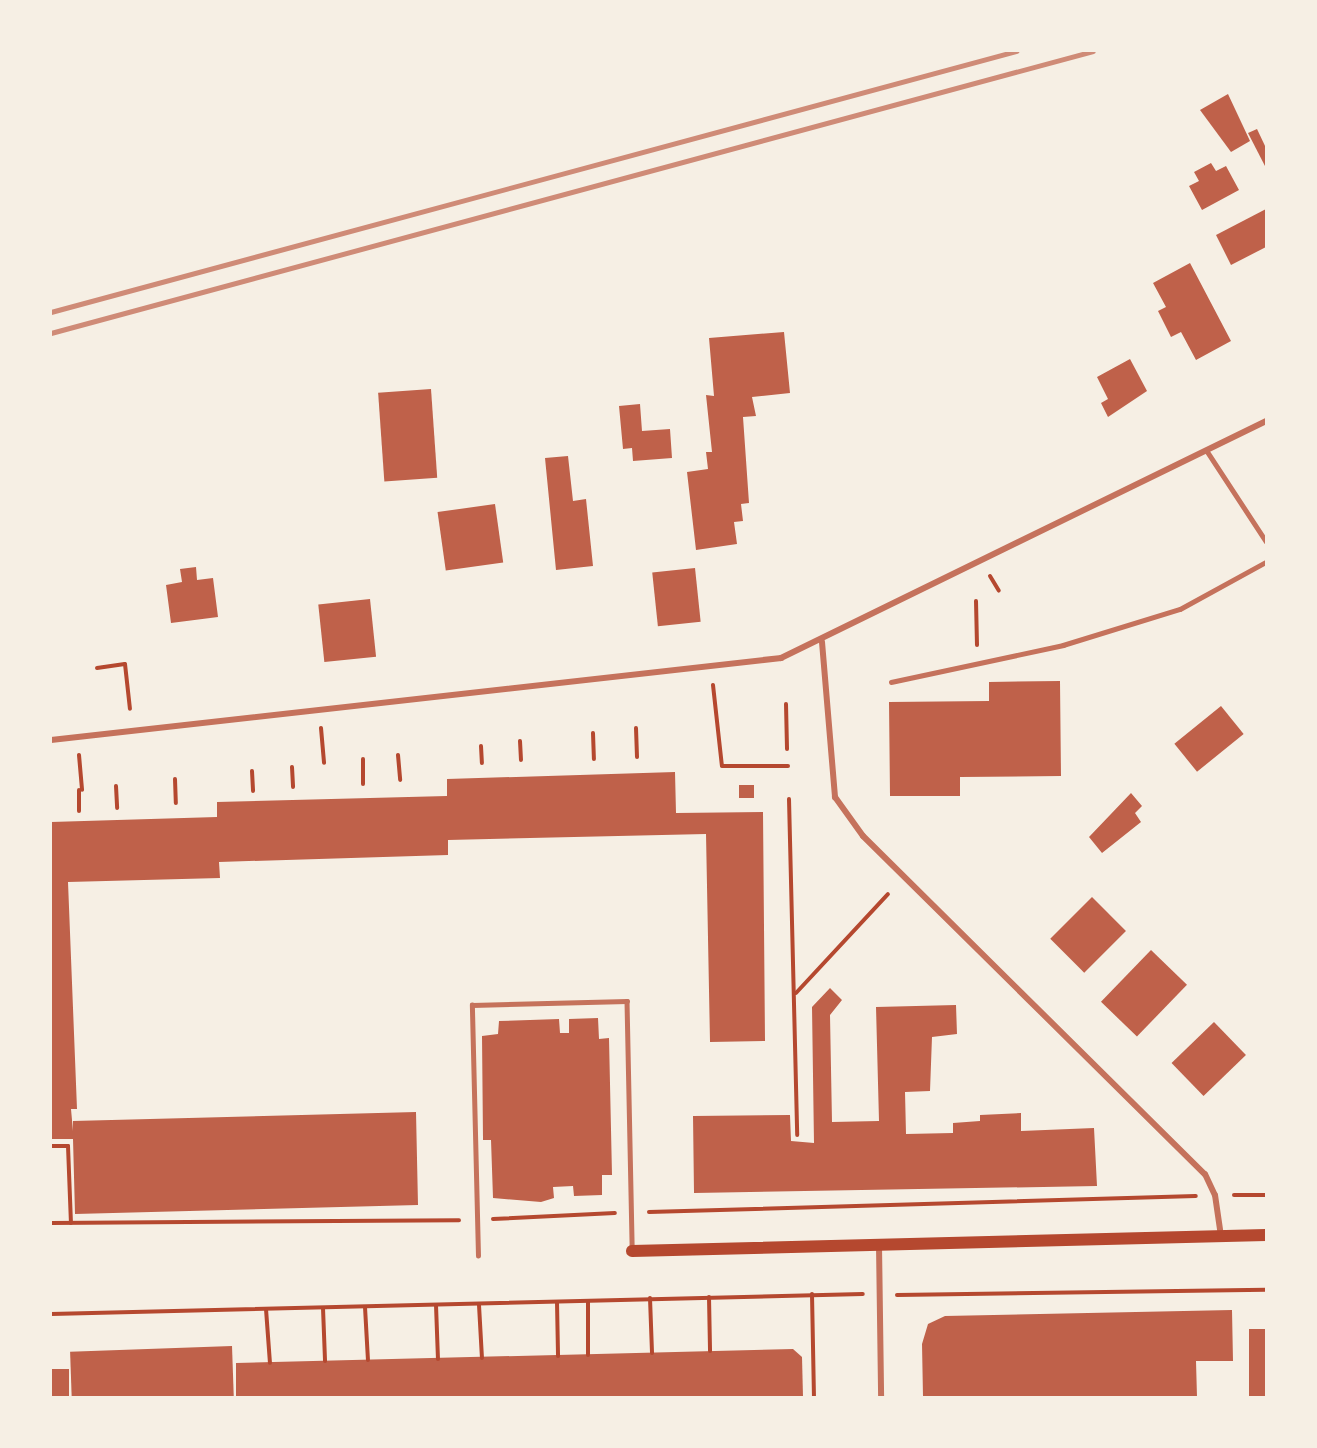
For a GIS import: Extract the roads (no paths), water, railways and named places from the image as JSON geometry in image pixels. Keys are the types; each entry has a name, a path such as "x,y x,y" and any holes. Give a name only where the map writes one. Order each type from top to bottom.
{"main road":[{"path":"632,1251 1266,1235"}],"street":[{"path":"51,740 711,670 781,658 822,642 1266,421"},
{"path":"822,642 835,797 863,836 1205,1174 1215,1195 1221,1237"},
{"path":"879,1244 881,1397"}],"lane":[{"path":"1207,451 1266,541"},
{"path":"891,682 1063,645 1180,609 1266,562"},
{"path":"477,1256 472,1005 627,1001 632,1251"}],"railway":[{"path":"51,312 1016,51"},
{"path":"51,333 1093,51"}]}
